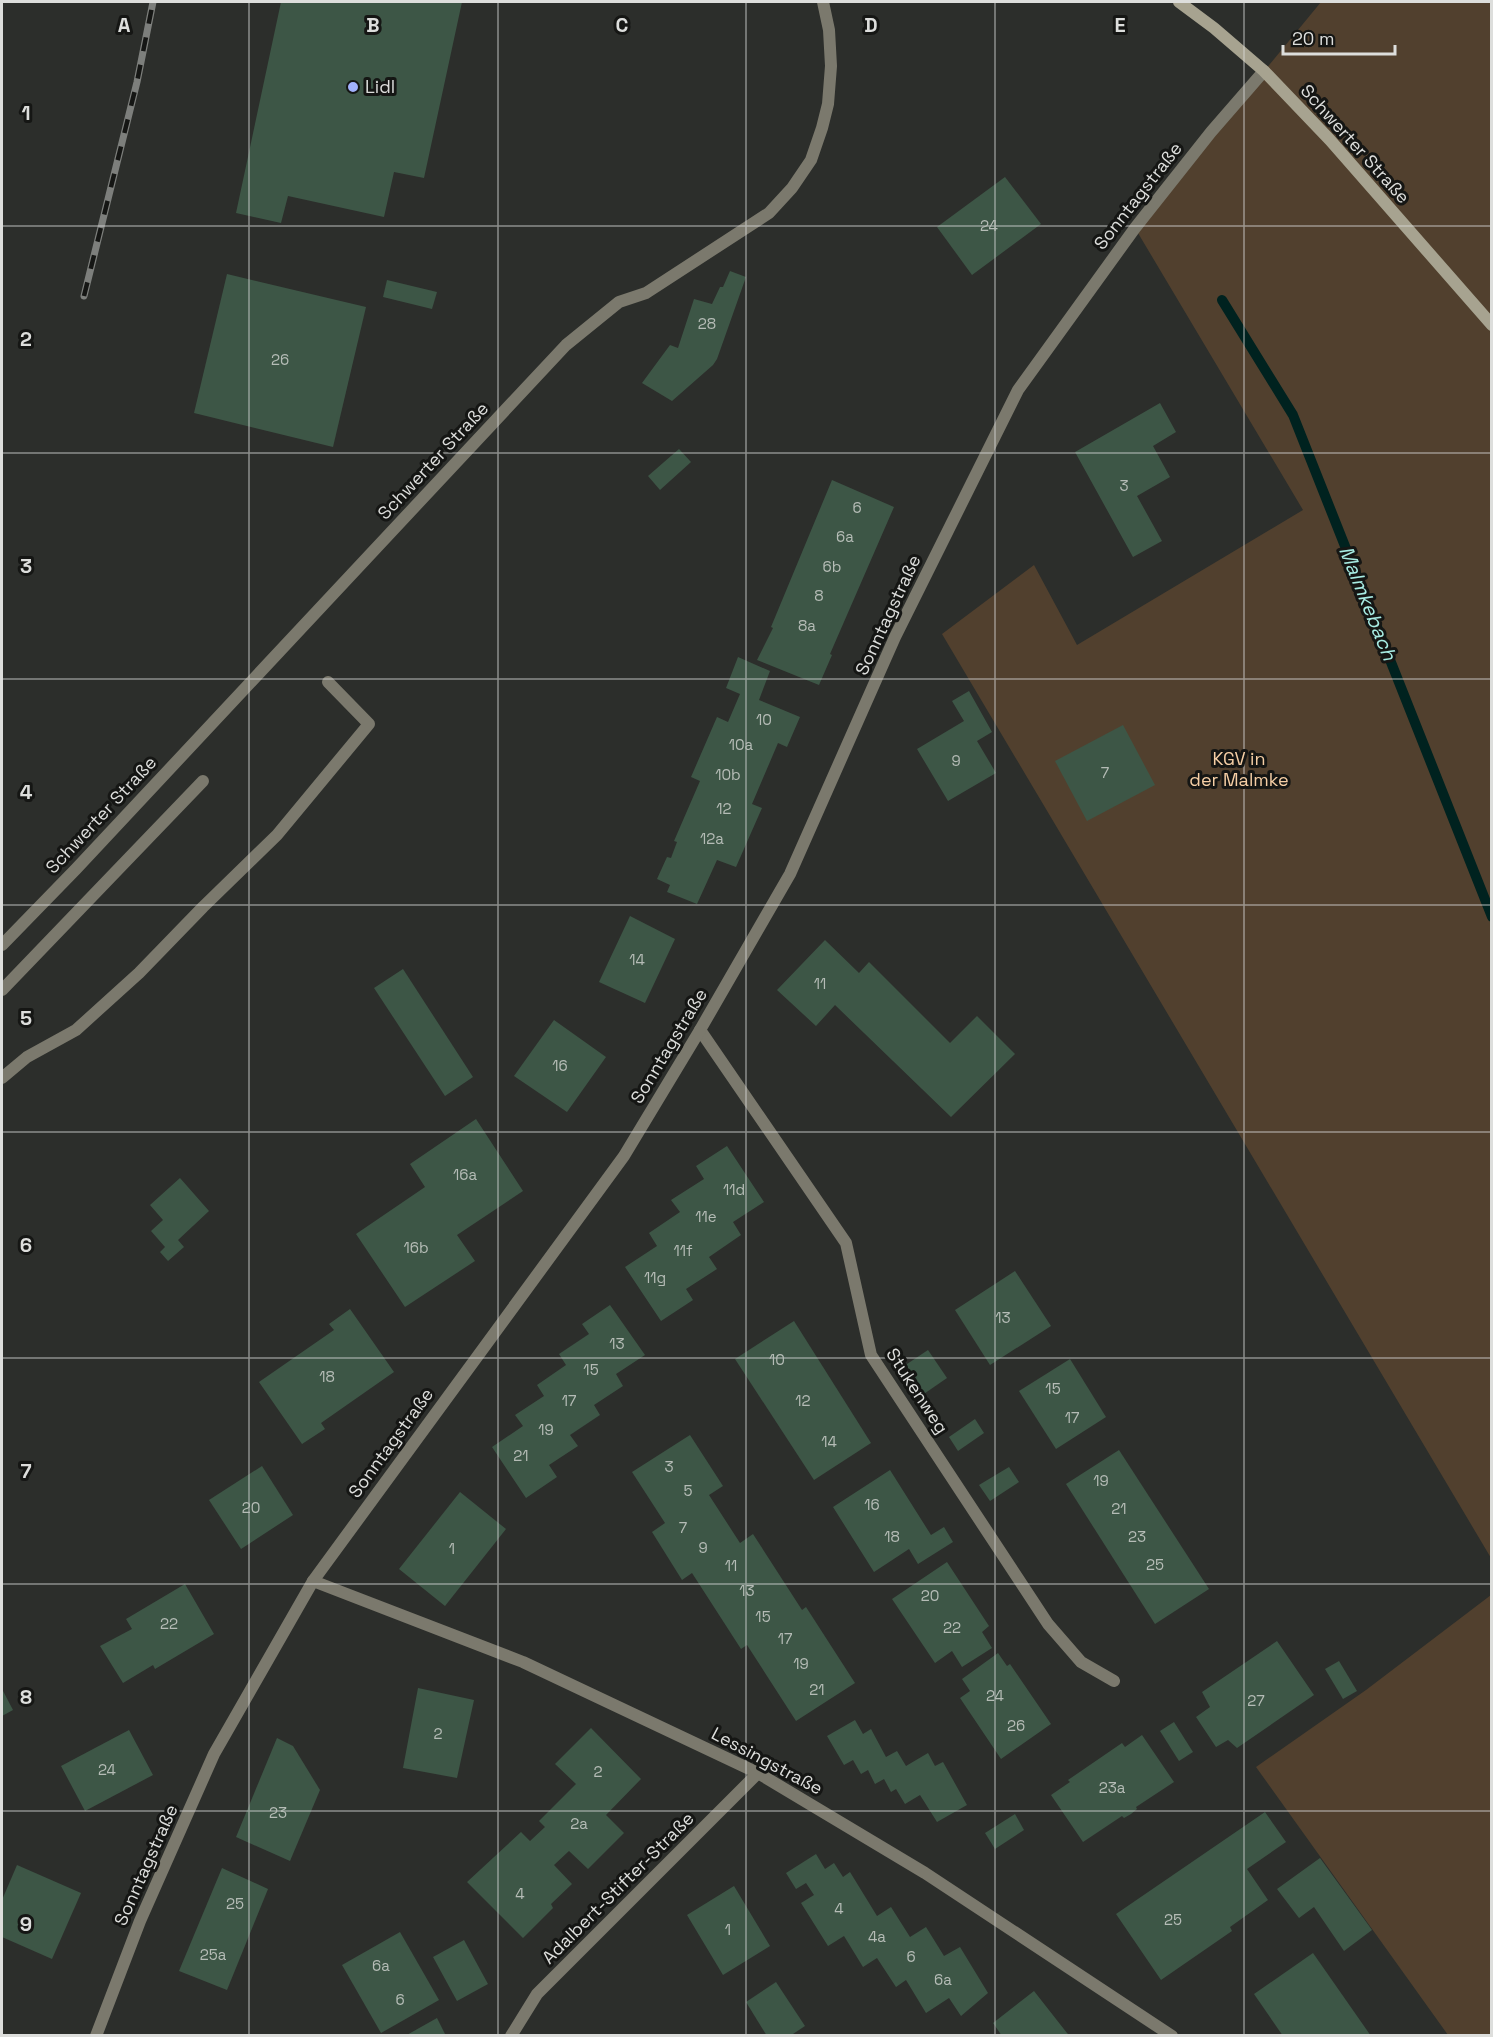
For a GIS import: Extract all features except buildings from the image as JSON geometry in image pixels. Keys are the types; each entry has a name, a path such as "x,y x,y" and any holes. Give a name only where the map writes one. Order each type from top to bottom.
{"main road":[{"name":"Schwerter Straße","path":"1179,2 1214,28 1264,71 1330,140 1491,325"}],"street":[{"name":"Schwerter Straße","path":"2,945 567,345 619,302 646,293 769,213 792,188 811,160 828,104 831,66 829,30 824,2"},
{"name":"Sonntagstraße","path":"96,2036 140,1921 214,1754 313,1581 624,1156 790,874 895,637 1018,390 1135,228 1211,132 1264,71"},
{"path":"2,1078 27,1057 76,1030 139,973 277,835 369,724 328,682"},
{"path":"2,990 203,781"},
{"name":"Stukenweg","path":"700,1030 846,1243 872,1355 1048,1624 1081,1662 1114,1681"},
{"name":"Lessingstraße","path":"313,1581 523,1662 758,1773 925,1873 1172,2036"},
{"name":"Adalbert-Stifter-Straße","path":"511,2036 537,1994 758,1773"}],"green space":[{"name":"KGV in der Malmke","path":"1321,2 1491,2 1491,1558 942,634 1034,565 1077,645 1303,510 1135,228"},
{"path":"1491,1595 1491,2035 1448,2035 1256,1767 1366,1690"}],"waterway":[{"name":"Malmkebach","path":"1222,300 1293,415 1492,917"}],"railway":[{"path":"84,296 137,82 153,2"}],"place":[{"name":"Lidl","path":"353,87"}]}
